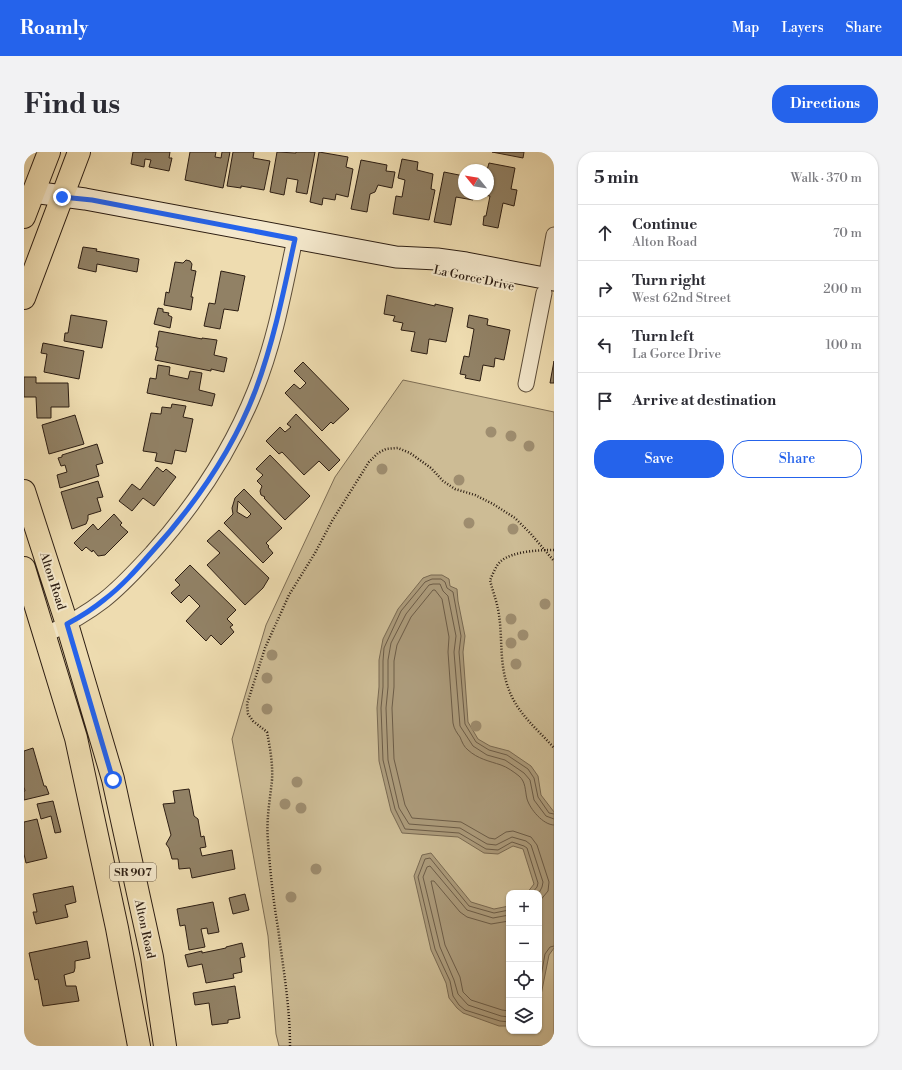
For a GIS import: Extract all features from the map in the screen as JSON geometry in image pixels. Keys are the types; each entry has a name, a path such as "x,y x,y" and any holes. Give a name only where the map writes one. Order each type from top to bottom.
{"main road":[{"path":"24,217 29,191 49,152"},
{"path":"24,298 79,152"},
{"name":"La Gorce Drive","path":"29,191 62,197 92,200 396,257 442,272 549,286"},
{"name":"Alton Road","path":"24,491 67,624 113,780 152,957 165,1046"},
{"name":"Alton Road","path":"24,568 76,738 117,928 139,1046"}],"street":[{"path":"526,384 549,286 554,235"},
{"path":"45,636 67,624 105,599 137,569 188,510 217,467 244,415 261,374 277,320 295,239"}],"path":[{"path":"290,1046 290,1027 283,959 277,928 267,838 272,764 266,732 253,721 248,714 247,704 265,648 289,595 315,553 332,521 369,462 378,453 386,449 398,448 410,453 431,468 444,481 455,489 476,495 515,518 554,561"},
{"path":"554,550 510,555 501,561 490,580 498,608 502,663 512,698 522,715 554,748"}],"shaded area":[{"path":"403,380 554,412 554,1046 279,1046 276,1034 268,936 232,739 266,625 335,477"}],"water":[{"path":"431,575 442,575 449,579 450,586 457,589 465,636 463,652 468,722 478,739 490,746 509,751 531,766 538,776 541,795 554,812 554,948 549,955 542,990 542,890 529,890 534,884 523,849 513,846 498,854 484,853 458,837 402,833 391,811 379,761 377,708 379,660 383,639 398,609 423,578"},
{"path":"431,853 471,902 494,909 506,907 506,1026 499,1026 463,1013 449,998 446,983 431,950 414,876 422,855"}],"building":[{"path":"133,152 170,152 169,158 172,158 169,171 149,167 151,160 145,159 144,167 131,164"},
{"path":"190,152 216,152 215,157 221,158 222,152 230,152 223,188 185,180"},
{"path":"233,152 254,152 253,158 270,161 264,190 241,186 241,188 227,186"},
{"path":"277,152 315,152 307,194 296,192 298,180 287,178 284,195 270,192"},
{"path":"319,152 348,157 346,167 353,169 348,197 336,194 335,200 323,198 322,205 310,202"},
{"path":"492,152 524,152 523,158"},
{"path":"402,159 418,162 417,170 433,174 431,189 435,190 429,220 393,214 396,196 402,197 405,180 398,178"},
{"path":"361,160 387,165 386,171 395,172 392,188 378,185 375,192 370,194 367,212 351,209"},
{"path":"489,163 515,168 511,189 517,190 514,206 503,203 498,228 483,225 489,200 494,200 494,164"},
{"path":"444,172 458,175 458,197 456,197 451,225 434,222"},
{"path":"83,247 139,259 137,272 97,264 96,272 78,268"},
{"path":"186,260 190,261 192,264 191,270 196,271 191,297 193,297 191,310 164,305 166,292 169,293 175,262 183,263"},
{"path":"221,271 245,276 238,311 224,309 220,329 204,326 209,303 215,304"},
{"path":"387,295 435,306 435,304 453,308 446,342 429,339 427,354 411,351 415,332 401,330 403,323 393,321 395,316 384,314"},
{"path":"158,308 163,309 163,312 169,313 168,315 172,317 170,328 154,324"},
{"path":"71,315 107,321 102,348 64,341 65,333 68,333"},
{"path":"469,315 488,319 487,325 510,330 504,360 495,358 494,367 483,365 480,381 465,378 466,375 460,374 464,356 469,357 474,329 467,327"},
{"path":"159,331 202,339 217,340 214,355 227,358 224,372 211,369 211,371 155,360"},
{"path":"43,343 84,351 79,379 44,372 47,354 41,353"},
{"path":"554,361 554,383 550,383"},
{"path":"303,362 349,409 333,424 331,422 322,431 285,393 294,384 300,389 306,383 294,371"},
{"path":"158,365 170,367 169,375 188,379 190,371 202,373 199,390 215,394 212,406 147,393 150,378 156,379"},
{"path":"24,377 36,377 36,383 68,383 69,407 51,407 51,418 37,418 36,397 24,397"},
{"path":"172,404 186,406 183,417 193,419 186,452 175,450 172,464 155,461 157,453 143,451 151,413 161,414 162,407 171,408"},
{"path":"296,414 340,460 329,471 319,461 304,475 282,452 279,454 266,441 280,427 285,432 291,427 287,424"},
{"path":"75,415 84,444 49,454 42,425"},
{"path":"97,444 103,463 96,465 99,476 60,488 57,475 67,472 65,465 61,466 58,458 62,457 62,455"},
{"path":"270,455 310,496 285,520 264,498 265,497 261,495 260,491 262,486 257,481 263,475 256,469"},
{"path":"157,467 163,472 166,469 176,477 154,506 143,498 132,511 119,501 132,484 140,490"},
{"path":"98,481 103,497 97,498 101,511 88,515 86,524 72,529 61,492"},
{"path":"244,489 282,528 266,543 273,553 263,563 224,523 233,514 232,508 235,498","holes":["238,501 251,514 247,518 237,512"]},
{"path":"114,514 122,523 120,525 128,532 105,555 98,556 93,550 92,552 86,547 82,551 74,543 93,524 98,530"},
{"path":"219,530 269,578 263,588 245,605 207,565 220,553 207,541"},
{"path":"190,565 236,610 227,619 233,625 230,627 234,632 221,645 211,635 206,641 186,621 200,606 189,595 181,603 171,593 180,585 175,580"},
{"path":"33,748 44,786 46,786 49,794 24,800 24,751"},
{"path":"189,789 194,816 198,819 201,837 204,836 206,847 200,848 202,856 232,850 235,869 192,878 190,868 179,869 178,859 172,859 169,848 166,844 171,835 163,804 175,803 173,791"},
{"path":"53,801 61,832 55,833 51,816 41,819 37,804"},
{"path":"37,819 47,858 26,863 24,854 24,822"},
{"path":"73,886 76,902 65,905 68,917 36,924 33,912 37,912 33,894"},
{"path":"245,894 249,910 233,914 229,898"},
{"path":"213,902 219,932 208,934 207,928 201,929 205,947 189,950 185,925 180,926 177,909"},
{"path":"87,941 90,958 75,961 74,972 64,975 66,986 76,986 79,1001 43,1006 38,979 35,980 29,953"},
{"path":"242,943 245,957 240,958 242,972 233,974 234,978 206,983 202,964 188,967 185,955 226,948"},
{"path":"235,986 240,1018 228,1020 228,1023 212,1025 209,1003 195,1005 193,993"}],"route":[{"path":"62,197 92,200 295,239 277,320 261,374 244,415 224,454 188,510 137,569 105,599 67,624 113,780"}]}
